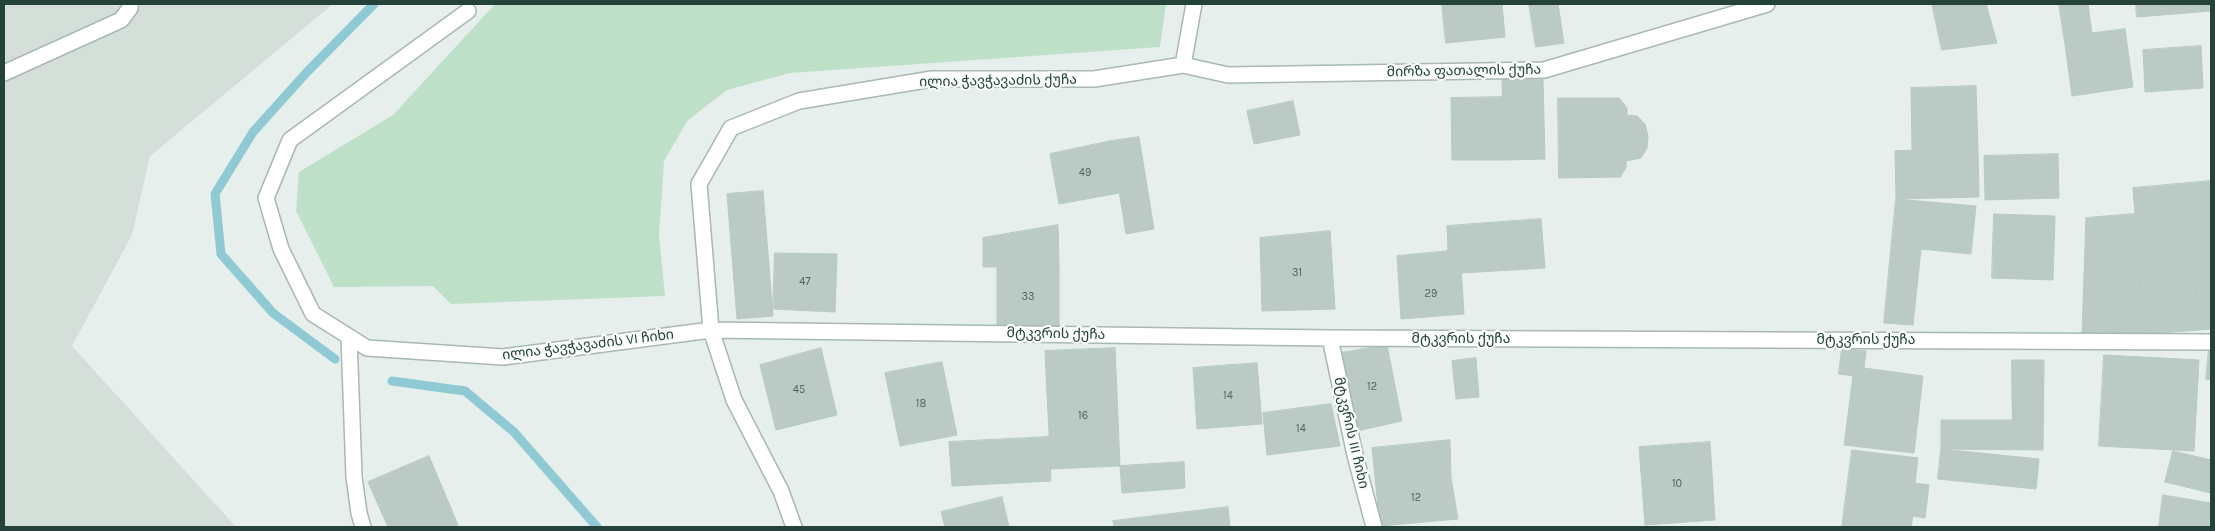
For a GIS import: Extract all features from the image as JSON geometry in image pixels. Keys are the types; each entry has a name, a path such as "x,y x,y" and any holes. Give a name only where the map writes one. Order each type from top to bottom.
{"street":[{"path":"4,73 121,20 130,8 130,4"},
{"path":"1183,66 1194,4"},
{"name":"მირზა ფათალის ქუჩა","path":"1183,66 1228,75 1544,70 1767,4"},
{"name":"ილია ჭავჭავაძის VI ჩიხი","path":"468,11 290,140 266,198 281,249 313,314 367,348 502,356 711,330"},
{"name":"ილია ჭავჭავაძის ქუჩა","path":"794,527 781,491 734,400 711,330 699,184 731,128 799,101 932,79 1094,79 1183,66"},
{"name":"მტკვრის ქუჩა","path":"711,330 1330,338 2211,342"},
{"path":"349,336 354,476 358,513 364,527"},
{"name":"მტკვრის III ჩიხი","path":"1330,338 1355,455 1374,527"}],"shaded area":[{"path":"4,4 333,4 150,156 132,235 72,346 236,527 4,527"}],"green space":[{"path":"495,4 1166,4 1160,47 790,73 727,90 688,120 664,161 659,235 665,296 451,304 433,286 334,287 296,211 299,172 393,115"}],"building":[{"path":"1442,4 1502,4 1505,37 1446,43"},
{"path":"1529,4 1558,4 1564,43 1536,47"},
{"path":"1932,4 1986,4 1997,43 1942,50"},
{"path":"2059,4 2088,4 2092,34 2064,37"},
{"path":"2136,4 2211,4 2211,11 2137,17"},
{"path":"2125,29 2133,87 2072,96 2064,37"},
{"path":"2201,46 2203,88 2145,92 2143,50"},
{"path":"1543,79 1545,159 1504,160 1502,80"},
{"path":"1976,86 1978,149 1912,150 1911,88"},
{"path":"1503,97 1504,160 1452,160 1451,98"},
{"path":"1558,98 1619,98 1627,108 1627,115 1637,116 1645,124 1648,136 1647,148 1641,158 1626,161 1626,168 1620,177 1559,178"},
{"path":"1293,101 1300,135 1254,144 1247,111"},
{"path":"1139,137 1154,229 1126,234 1111,141"},
{"path":"1111,141 1119,193 1059,204 1050,154"},
{"path":"1978,149 1979,197 1896,199 1895,151"},
{"path":"2058,154 2059,198 1985,200 1984,156"},
{"path":"2211,181 2211,329 2199,330 2188,183"},
{"path":"2188,183 2199,330 2144,334 2133,188"},
{"path":"763,191 773,316 737,319 727,194"},
{"path":"1896,199 1976,206 1971,254 1921,249 1913,325 1884,323"},
{"path":"1994,214 2055,216 2053,280 1992,278"},
{"path":"2135,214 2144,334 2082,335 2086,218"},
{"path":"1541,219 1545,268 1462,273 1460,250 1448,251 1447,226"},
{"path":"1058,225 1059,266 983,267 983,238"},
{"path":"1330,231 1335,309 1262,311 1260,238"},
{"path":"1460,250 1464,314 1401,319 1397,256"},
{"path":"775,253 837,254 835,312 773,309"},
{"path":"1059,266 1059,327 997,327 997,267"},
{"path":"1387,345 1402,421 1357,431 1341,353"},
{"path":"821,348 837,415 776,430 760,365"},
{"path":"1115,348 1117,393 1047,395 1045,351"},
{"path":"1842,348 1866,351 1864,368 1923,376 1914,453 1844,445 1853,376 1839,374"},
{"path":"2209,349 2211,349 2211,380 2206,379"},
{"path":"2104,355 2199,360 2194,451 2099,446"},
{"path":"1476,358 1479,397 1456,399 1452,361"},
{"path":"2012,360 2044,360 2043,450 1941,449 1941,420 2012,420"},
{"path":"942,362 957,435 900,446 885,373"},
{"path":"1257,363 1262,424 1197,429 1193,368"},
{"path":"1117,393 1120,466 1051,469 1047,395"},
{"path":"1331,404 1340,446 1267,455 1263,413"},
{"path":"1049,437 1051,481 952,486 949,442"},
{"path":"1450,440 1451,478 1458,519 1380,526 1372,448"},
{"path":"1710,442 1715,520 1645,525 1639,447"},
{"path":"1941,449 2039,459 2036,489 1938,479"},
{"path":"1852,450 1918,458 1915,483 1929,485 1925,518 1913,516 1911,527 1842,527"},
{"path":"2173,451 2211,460 2211,493 2165,482"},
{"path":"429,456 458,525 453,527 388,527 368,482"},
{"path":"1184,462 1185,488 1122,493 1120,466"},
{"path":"2163,495 2211,503 2211,527 2159,527"},
{"path":"1002,497 1009,527 945,527 941,512"},
{"path":"1228,507 1230,527 1114,527 1113,521"}],"waterway":[{"path":"335,359 273,313 221,254 215,194 253,132 307,72 374,4"},
{"path":"392,381 465,391 514,432 597,527"}]}
